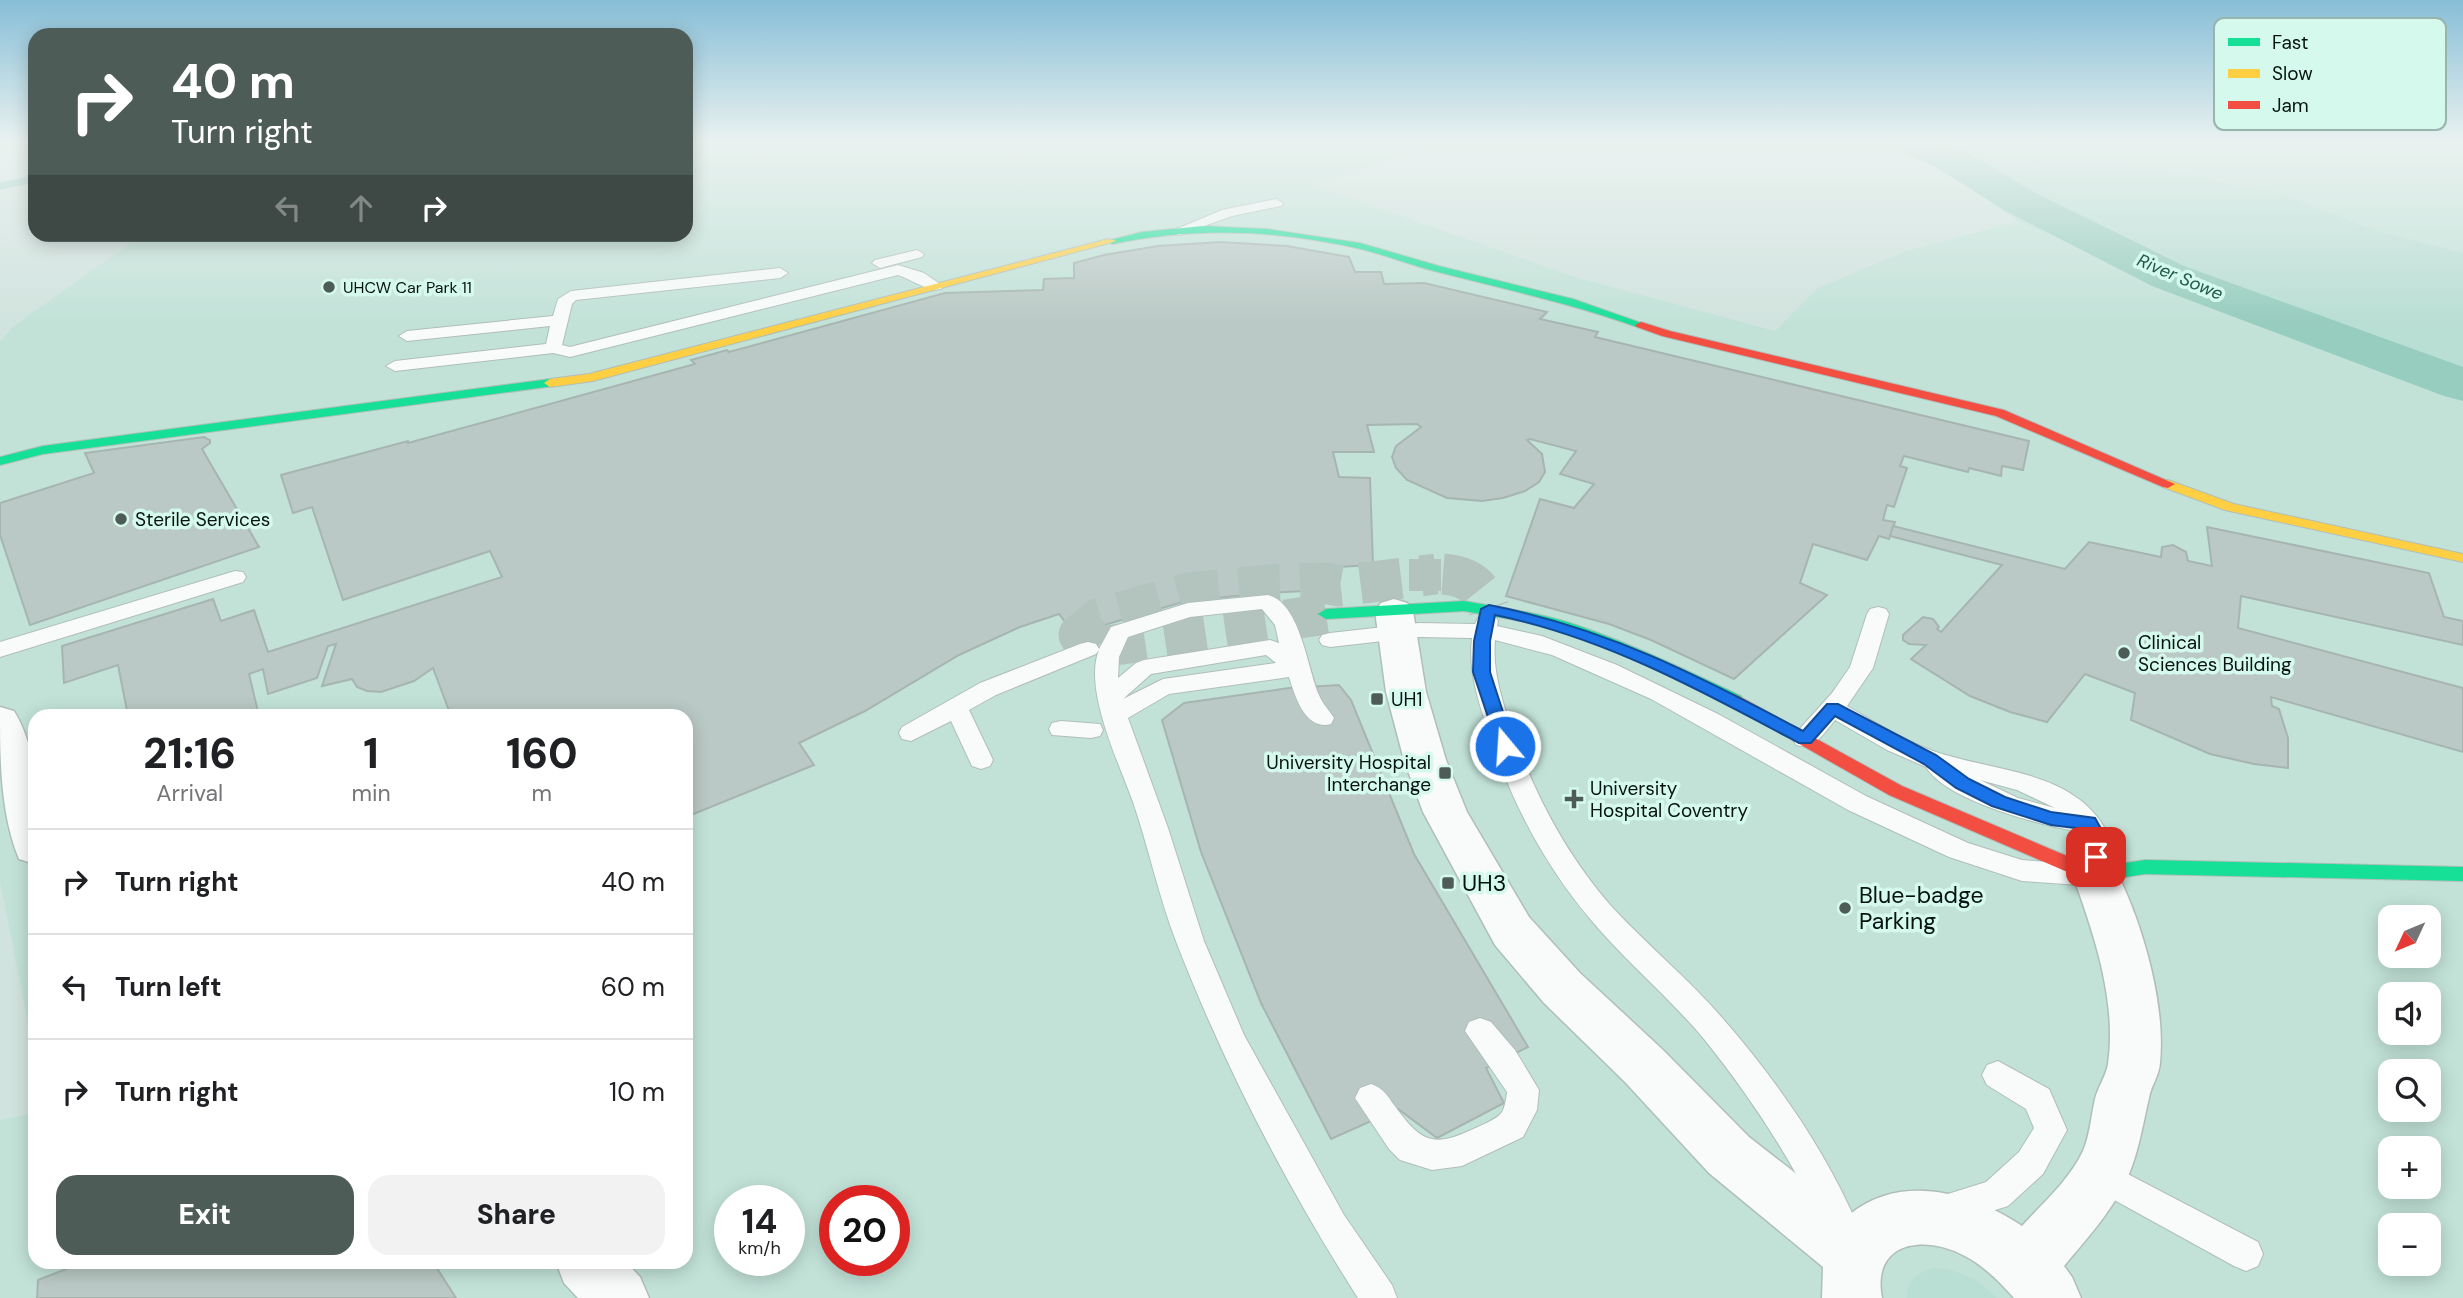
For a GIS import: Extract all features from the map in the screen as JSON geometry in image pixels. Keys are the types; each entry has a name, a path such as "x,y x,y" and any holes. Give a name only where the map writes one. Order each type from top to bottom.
{"street":[{"path":"0,461 43,450 589,378 1143,233 1240,230 1290,233 1362,246 1442,270 1592,306 1666,334 2000,413 2192,494 2230,507 2463,558"},
{"path":"1326,614 1396,622 1410,713 1445,812 1512,931 1562,988 1644,1066 1729,1155 1853,1277 1866,1236 1889,1222 1920,1217 1952,1222 1991,1239 2039,1282 2099,1174 2116,1137 2123,1094 2134,1066 2136,1031 2112,919 2096,876"},
{"path":"1487,621 1539,619 1598,638 1709,688 1805,739 1867,776 1961,821 2096,876 2146,867 2463,874"},
{"path":"0,721 28,822"},
{"path":"592,1269 619,1298"}],"lane":[{"path":"1179,231 1207,218 1251,205 1276,203"},
{"path":"407,336 562,310 778,285 918,254"},
{"path":"395,366 553,348 570,352 898,270 919,276 935,286"},
{"path":"553,348 562,310 577,294 780,273"},
{"path":"0,650 235,577"},
{"path":"1322,718 1310,701 1297,668 1286,624 1268,602 1188,610 1119,632 1109,652 1104,675 1106,714 1156,828 1190,941 1231,1040 1332,1227 1380,1298"},
{"path":"1805,739 1861,668 1878,614"},
{"path":"1487,621 1509,635 1572,655 1647,687 1721,724 1871,810 1966,852 2015,869 2096,876 2097,838 2088,823 2051,819 1998,802 1963,784 1930,760 1832,708"},
{"path":"1487,621 1482,672 1525,799 1563,862 1601,912 1714,1030 1775,1106 1832,1206 1853,1277"},
{"path":"1329,640 1396,622 1458,631 1487,621 1532,629 1613,659 1720,708 1884,802 1961,821"},
{"path":"911,733 988,689 1088,649"},
{"path":"1061,729 1106,714 1163,687 1297,668"},
{"path":"956,707 981,760"},
{"path":"1371,1098 1400,1139 1412,1149 1432,1154 1462,1151 1512,1127 1521,1110 1523,1090 1504,1059 1480,1031"},
{"path":"1920,1217 1996,1195 2031,1163 2051,1130 2038,1099 1998,1075"},
{"path":"2099,1174 2246,1254"}],"shaded area":[{"name":"University Hospital Coventry","path":"693,202 1359,202 1575,277 1775,331 1818,288 1901,253 2018,221 2203,302 2463,395 2463,1298 0,1298 0,1120 28,1114 28,1269 693,1269 693,709 28,709 28,1022 0,882 0,341 14,326 132,242 693,242"},
{"path":"1990,202 2301,202 2374,230 2463,253 2463,395 2203,302 2018,221"},
{"path":"2301,202 2463,202 2463,253 2374,230"},
{"path":"1933,1268 1968,1276 1997,1298 1907,1298 1914,1278"}],"building":[{"path":"1220,242 1287,246 1349,257 1355,272 1381,272 1384,284 1424,283 1547,312 1540,319 1598,332 1595,337 2029,441 2023,470 2002,466 2001,476 1969,468 1968,472 1904,456 1900,466 1907,468 1894,507 1887,505 1883,520 1895,522 1889,539 1879,536 1867,560 1813,544 1800,583 1827,595 1734,679 1651,640 1609,624 1506,596 1540,499 1574,508 1594,484 1560,474 1576,451 1527,440 1542,454 1545,472 1539,482 1525,491 1503,498 1482,501 1447,498 1407,480 1396,468 1392,457 1396,446 1421,427 1417,424 1367,425 1374,452 1333,452 1339,477 1370,478 1373,565 1320,568 1326,590 1186,601 1074,634 1059,614 1020,627 959,655 865,711 799,743 814,765 693,814 693,709 448,709 433,668 414,681 381,692 357,687 352,679 322,686 336,644 328,646 317,678 268,694 263,669 249,674 257,709 127,709 118,665 64,683 62,646 213,599 221,621 254,610 268,652 502,577 490,551 343,600 312,507 293,513 281,475 408,443 695,364 691,360 945,293 1043,290 1044,279 1074,278 1074,263 1158,246"},
{"name":"Sterile Services","path":"204,437 210,440 210,443 202,449 259,547 30,625 0,535 0,503 94,473 85,453"},
{"name":"Clinical Sciences Building","path":"1893,526 2065,569 2089,542 2161,557 2162,547 2173,545 2186,552 2188,561 2212,566 2207,527 2429,573 2444,617 2463,621 2463,645 2241,596 2238,628 2463,688 2463,752 2271,697 2272,706 2279,709 2288,738 2288,768 2254,764 2210,754 2131,720 2135,693 2085,674 2047,722 2010,712 1970,696 1911,659 1926,645 1909,644 1903,640 1903,635 1923,617 1933,619 1941,632 2002,565 1890,536"},
{"path":"1339,685 1351,700 1414,854 1528,1047 1486,1068 1504,1103 1437,1138 1398,1109 1331,1139 1261,1003 1201,852 1162,720 1184,703 1289,688"},
{"path":"66,1269 437,1269 456,1298 37,1298 38,1280"}],"waterway":[{"name":"River Sowe","path":"2020,202 2168,276 2463,385"}],"tunnel":[{"path":"1428,575 1436,574"},
{"path":"1443,574 1449,575"},
{"path":"1409,575 1428,575"},
{"path":"1326,614 1088,649 1079,635 1100,618 1189,593 1267,585 1324,583 1340,586 1428,575"},
{"path":"1428,575 1449,575"},
{"path":"1449,575 1458,575"},
{"path":"1449,575 1460,577 1478,588 1489,609"}],"traffic: fast":[{"path":"1112,241 1203,229 1299,235 1371,249 1569,302 1641,325"},
{"path":"0,461 43,450 550,383"},
{"path":"1326,614 1464,606 1539,619 1573,629 1650,660 1735,700"},
{"path":"2093,875 2145,867 2463,874"}],"traffic: slow":[{"path":"550,383 589,378 1112,241"},
{"path":"2168,484 2230,507 2463,558"}],"traffic: jam":[{"path":"1641,325 1666,334 2000,413 2168,484"},
{"path":"1735,700 1851,768 1896,791 1979,829 2093,875"}],"place":[{"name":"UHCW Car Park 11","path":"329,287"},
{"name":"Sterile Services","path":"121,519"},
{"name":"Clinical Sciences Building","path":"2124,653"},
{"name":"UH1","path":"1377,699"},
{"name":"University Hospital Interchange","path":"1445,773"},
{"name":"University Hospital Coventry","path":"1574,799"},
{"name":"UH3","path":"1448,883"},
{"name":"Blue-badge Parking","path":"1845,908"}],"route":[{"path":"1505,746 1482,672 1482,641 1489,609 1539,619 1598,638 1765,715 1805,739 1832,708 1930,760 1963,784 1998,802 2051,819 2088,823 2097,838 2096,857"}]}
